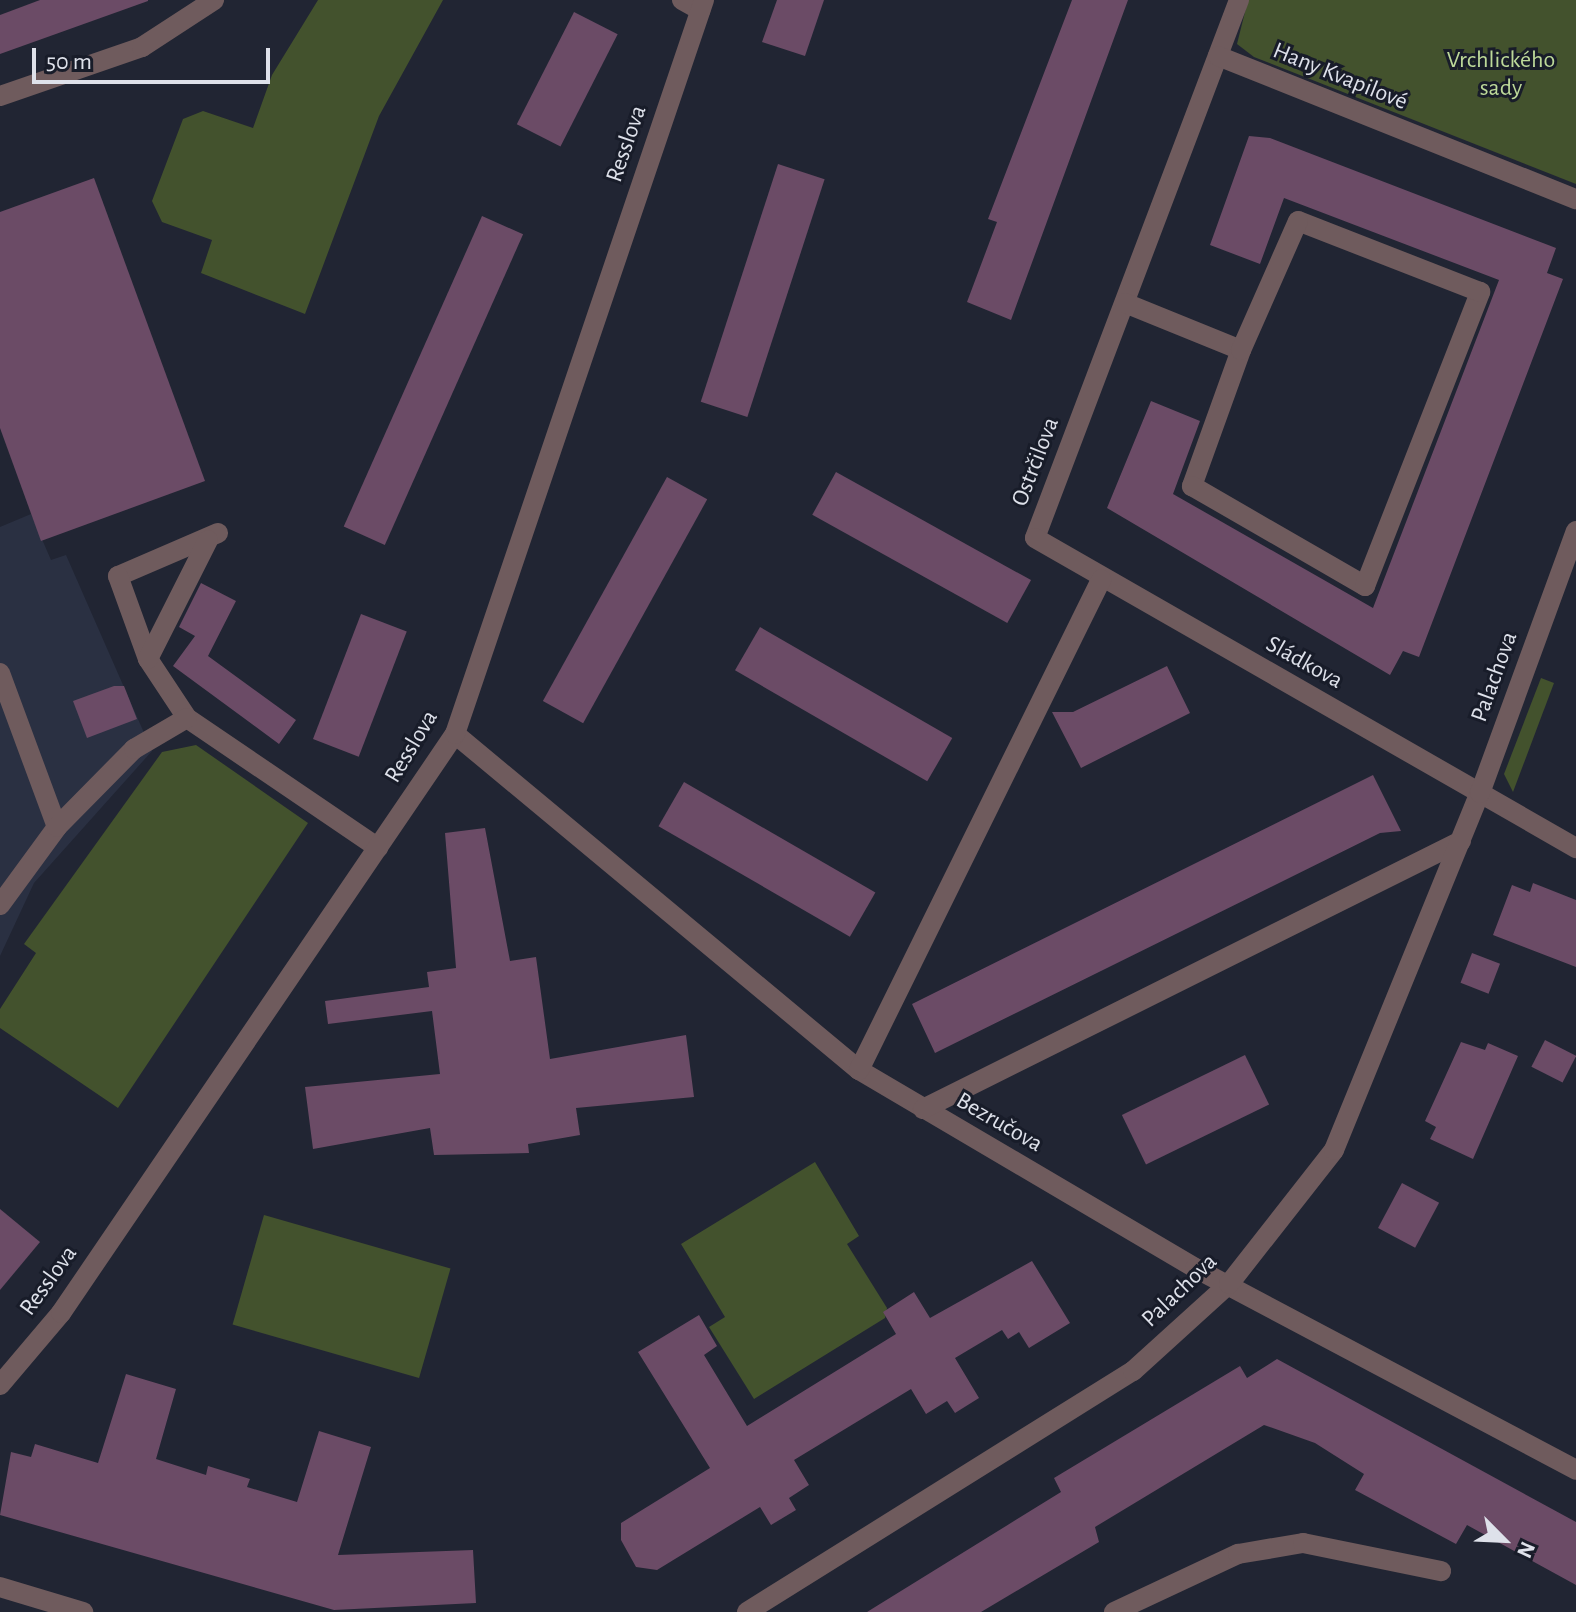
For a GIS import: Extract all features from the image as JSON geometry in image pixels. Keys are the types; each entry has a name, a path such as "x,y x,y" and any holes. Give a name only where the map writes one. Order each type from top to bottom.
{"street":[{"path":"0,96 142,47 214,0"},
{"name":"Ostrčilova","path":"1101,580 1035,538 1239,0"},
{"name":"Resslova","path":"0,1385 61,1313 455,734 695,3"},
{"name":"Hany Kvapilové","path":"1218,56 1576,199"},
{"path":"1298,221 1480,292 1365,586 1192,486 1241,350 1298,221"},
{"path":"1125,303 1241,350"},
{"name":"Palachova","path":"747,1612 1133,1371 1229,1284 1334,1150 1480,793 1576,531"},
{"path":"148,659 213,536 118,576 148,659 187,718 378,848"},
{"path":"859,1070 1101,580"},
{"name":"Sládkova","path":"1101,580 1576,848"},
{"path":"0,673 57,827"},
{"path":"0,905 57,827 134,749 187,718"},
{"name":"Bezručova","path":"455,734 859,1070 1229,1284 1576,1470"},
{"path":"923,1109 1461,841"},
{"path":"1114,1612 1238,1554 1303,1543 1441,1571"},
{"path":"0,1587 83,1612"}],"shaded area":[{"path":"31,514 51,560 66,555 152,751 34,883 0,956 0,527"}],"green space":[{"path":"318,0 443,0 379,116 305,314 201,273 212,240 162,222 152,201 183,119 203,111 253,128 272,75"},
{"name":"Vrchlického sady","path":"1248,0 1576,0 1576,184 1254,57 1237,44"},
{"path":"1541,678 1554,683 1513,792 1504,774"},
{"path":"196,745 308,823 118,1108 0,1028 0,1009 36,953 24,944 162,752"},
{"path":"815,1162 859,1236 847,1244 887,1308 885,1318 754,1399 709,1327 725,1317 681,1244"},
{"path":"264,1215 450,1268 419,1378 233,1325"}],"building":[{"path":"40,0 148,1 0,54 0,15"},
{"path":"777,0 824,0 805,56 762,42"},
{"path":"1072,0 1128,0 1011,320 967,302 997,222 988,219"},
{"path":"574,12 618,34 560,147 517,124"},
{"path":"1249,136 1270,138 1556,248 1547,273 1563,279 1419,657 1403,651 1390,675 1107,508 1151,401 1200,421 1173,494 1373,608 1499,280 1284,198 1260,264 1210,245"},
{"path":"778,164 825,179 747,417 701,402"},
{"path":"94,178 205,481 41,541 0,428 0,212"},
{"path":"482,216 523,234 385,545 344,527"},
{"path":"836,472 1031,580 1007,623 812,515"},
{"path":"667,477 707,499 583,723 543,701"},
{"path":"201,583 236,601 208,656 296,720 279,744 173,666 195,636 179,627"},
{"path":"361,614 407,632 359,757 313,739"},
{"path":"760,627 952,738 927,781 735,670"},
{"path":"1167,666 1190,713 1081,768 1052,712 1073,712"},
{"path":"114,686 124,686 137,719 87,738 73,701"},
{"path":"1373,775 1401,831 1380,833 935,1053 912,1004"},
{"path":"684,782 875,892 850,937 658,826"},
{"path":"485,828 510,961 536,957 550,1059 686,1035 694,1097 576,1108 580,1135 528,1144 529,1153 434,1155 430,1128 313,1149 305,1087 440,1074 432,1011 328,1024 325,1001 429,987 427,972 456,968 445,833"},
{"path":"1533,883 1576,900 1576,967 1493,935 1512,885 1530,892"},
{"path":"1472,953 1500,964 1489,994 1461,983"},
{"path":"1545,1040 1576,1056 1563,1083 1531,1067"},
{"path":"1461,1042 1485,1050 1488,1043 1518,1056 1473,1159 1430,1139 1436,1127 1425,1121"},
{"path":"1245,1055 1269,1104 1146,1164 1122,1115"},
{"path":"1402,1183 1439,1203 1415,1248 1378,1228"},
{"path":"0,1209 40,1242 0,1290"},
{"path":"1032,1261 1070,1323 1029,1348 1019,1332 1008,1339 1002,1330 955,1358 979,1398 955,1413 947,1401 926,1414 911,1389 794,1460 809,1485 789,1498 796,1510 771,1525 760,1507 657,1570 636,1567 621,1540 621,1523 710,1468 638,1352 699,1315 717,1346 704,1355 747,1426 896,1334 883,1312 914,1292 930,1318"},
{"path":"1277,1359 1576,1522 1576,1585 1467,1525 1456,1544 1355,1490 1364,1474 1315,1443 1264,1425 1095,1527 1099,1542 981,1612 867,1612 1061,1492 1054,1478 1240,1366 1247,1378"},
{"path":"126,1374 176,1389 156,1459 206,1475 208,1466 250,1479 247,1487 297,1502 319,1431 371,1447 338,1555 473,1550 476,1603 334,1610 0,1515 11,1452 31,1457 35,1444 98,1463"}]}
